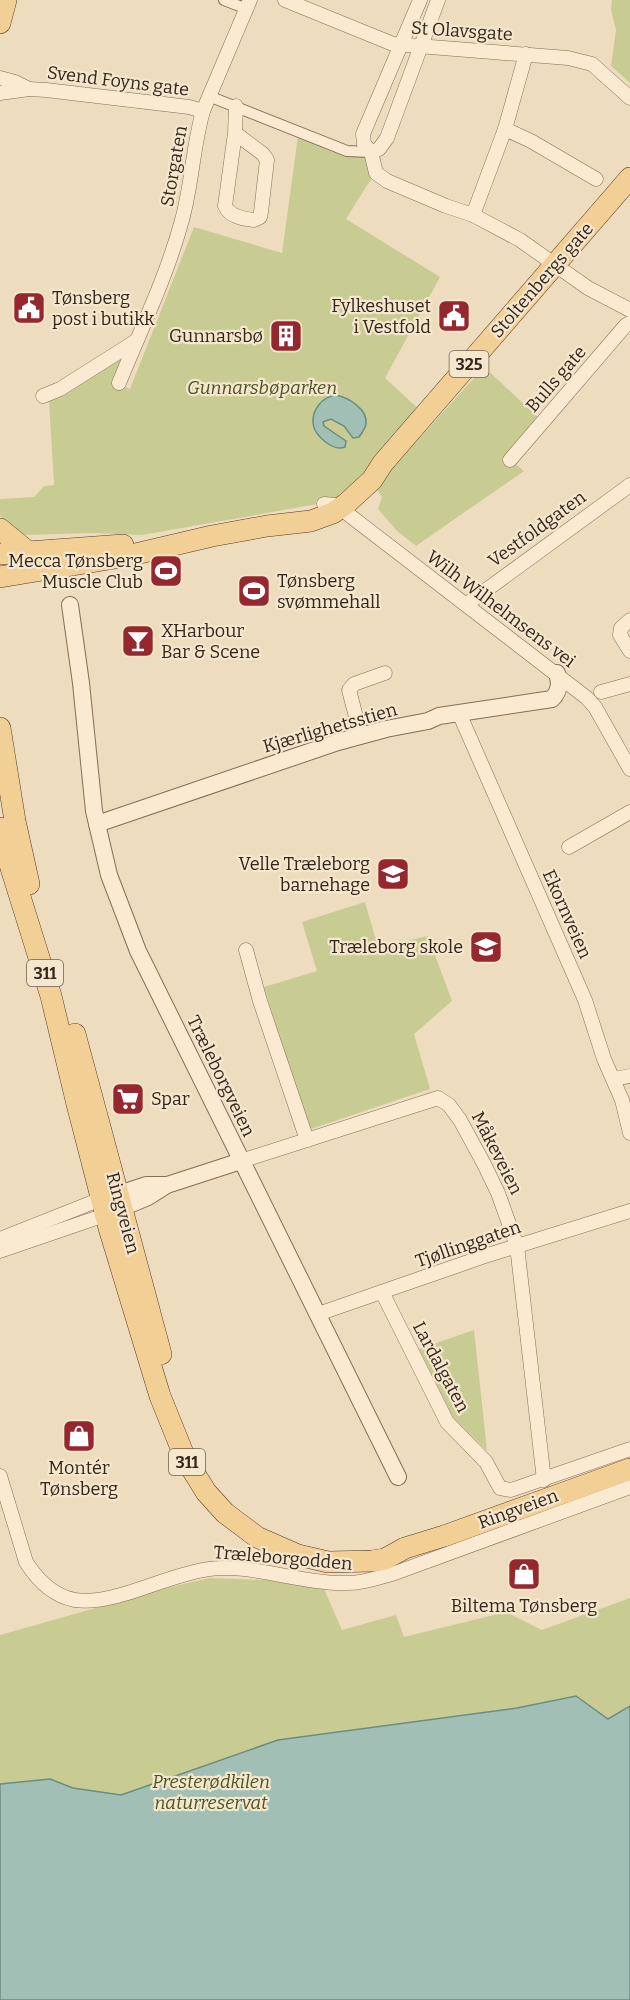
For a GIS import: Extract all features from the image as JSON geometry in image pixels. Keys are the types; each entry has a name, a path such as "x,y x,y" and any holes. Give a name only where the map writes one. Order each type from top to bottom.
{"main road":[{"path":"0,23 6,0"},
{"name":"Stoltenbergs gate","path":"0,577 127,556 267,526 311,521 368,485 383,463 630,178"},
{"path":"0,529 27,551"},
{"name":"Stoltenbergs gate","path":"0,554 204,538"},
{"name":"Stoltenbergs gate","path":"0,566 51,551"},
{"name":"Ringveien","path":"0,728 24,864 71,1017 141,1337 168,1419 185,1458 195,1477 214,1501 236,1522 257,1537 284,1550 313,1559 340,1562 372,1561 385,1559 405,1548 630,1469"},
{"name":"Ringveien","path":"0,828 10,868 58,1020 77,1104 112,1204"}],"street":[{"path":"224,0 249,5"},
{"name":"St Olavsgate","path":"285,0 393,44 526,54 588,62 630,98"},
{"path":"420,0 363,134 364,144 371,152 376,173 387,181 473,215 520,240 588,288 630,310"},
{"path":"216,99 347,152 371,152 379,149 387,138 438,0"},
{"name":"Storgaten","path":"119,383 182,221 198,127 203,111 249,5"},
{"path":"473,215 505,129 526,54"},
{"name":"Svend Foyns gate","path":"0,78 29,89"},
{"name":"Svend Foyns gate","path":"0,93 29,89 180,106 203,111"},
{"path":"235,133 263,154 267,160 260,217 254,220 235,216 225,207 235,133 236,106"},
{"path":"505,129 531,141 596,179"},
{"name":"Bulls gate","path":"510,460 630,323"},
{"path":"43,396 60,389 136,341"},
{"name":"Vestfoldgaten","path":"467,604 630,485"},
{"name":"Wilh Wilhelmsens vei","path":"332,506 467,604 557,673 596,707 630,769"},
{"name":"Træleborgveien","path":"70,605 97,824 109,874 138,951 398,1476"},
{"path":"630,620 621,628 620,635 630,651"},
{"path":"361,736 350,695 351,687 386,673"},
{"name":"Kjærlighetsstien","path":"97,824 361,736 428,721 439,716 552,699 560,683 557,673"},
{"path":"601,692 630,684"},
{"name":"Ekornveien","path":"459,713 585,1000 604,1059 622,1100 630,1133"},
{"path":"569,847 630,812"},
{"path":"246,950 260,1001 307,1140"},
{"path":"614,1079 630,1076"},
{"name":"Måkeveien","path":"0,1239 112,1204 146,1185 167,1185 438,1098 449,1105 460,1120 484,1164 498,1193 517,1246 544,1480"},
{"path":"0,1251 112,1204"},
{"name":"Tjøllinggaten","path":"318,1314 517,1246 630,1211"},
{"name":"Lardalgaten","path":"382,1292 447,1422 486,1462 500,1488 511,1490 630,1449"},
{"name":"Træleborgodden","path":"0,1476 26,1562 42,1584 56,1593 67,1598 89,1601 104,1599 187,1573 211,1568 239,1569 321,1582 365,1581 405,1570 630,1487"}],"green space":[{"path":"612,0 630,0 630,83 611,66 616,30 611,10"},
{"name":"Gunnarsbøparken","path":"298,136 370,154 375,173 346,219 440,277 385,378 423,413 364,476 329,502 142,535 92,533 25,535 8,524 0,516 0,499 34,497 44,486 54,485 49,400 119,359 120,367 112,381 130,389 194,227 282,253"},
{"path":"484,367 539,418 508,458 524,471 416,546 397,531 378,509 382,497 375,487"},
{"path":"365,902 375,937 391,945 428,936 452,1001 414,1034 430,1089 308,1130 264,987 317,971 302,922"},
{"path":"474,1330 487,1451 453,1417 419,1349"},
{"name":"Presterødkilen naturreservat","path":"210,1578 321,1582 342,1630 396,1615 404,1637 506,1612 542,1630 630,1598 630,2000 0,2000 0,1635"}],"water":[{"path":"335,395 346,398 356,405 364,413 366,419 366,424 359,437 353,438 344,426 331,419 323,422 324,426 346,441 345,447 341,448 325,442 317,433 313,423 314,413 319,404"},
{"name":"Presterødkilen naturreservat","path":"576,1696 608,1719 630,1706 630,2000 0,2000 0,1784 50,1779 73,1788 121,1795 278,1740 517,1708"}],"place":[{"name":"Tønsberg post i butikk","path":"29,308"},
{"name":"Fylkeshuset i Vestfold","path":"454,316"},
{"name":"Gunnarsbø","path":"286,336"},
{"name":"Mecca Tønsberg Muscle Club","path":"166,571"},
{"name":"Tønsberg svømmehall","path":"254,591"},
{"name":"XHarbour Bar & Scene","path":"138,641"},
{"name":"Velle Træleborg barnehage","path":"393,874"},
{"name":"Træleborg skole","path":"486,947"},
{"name":"Spar","path":"128,1099"},
{"name":"Montér Tønsberg","path":"79,1436"},
{"name":"Biltema Tønsberg","path":"524,1574"}]}
